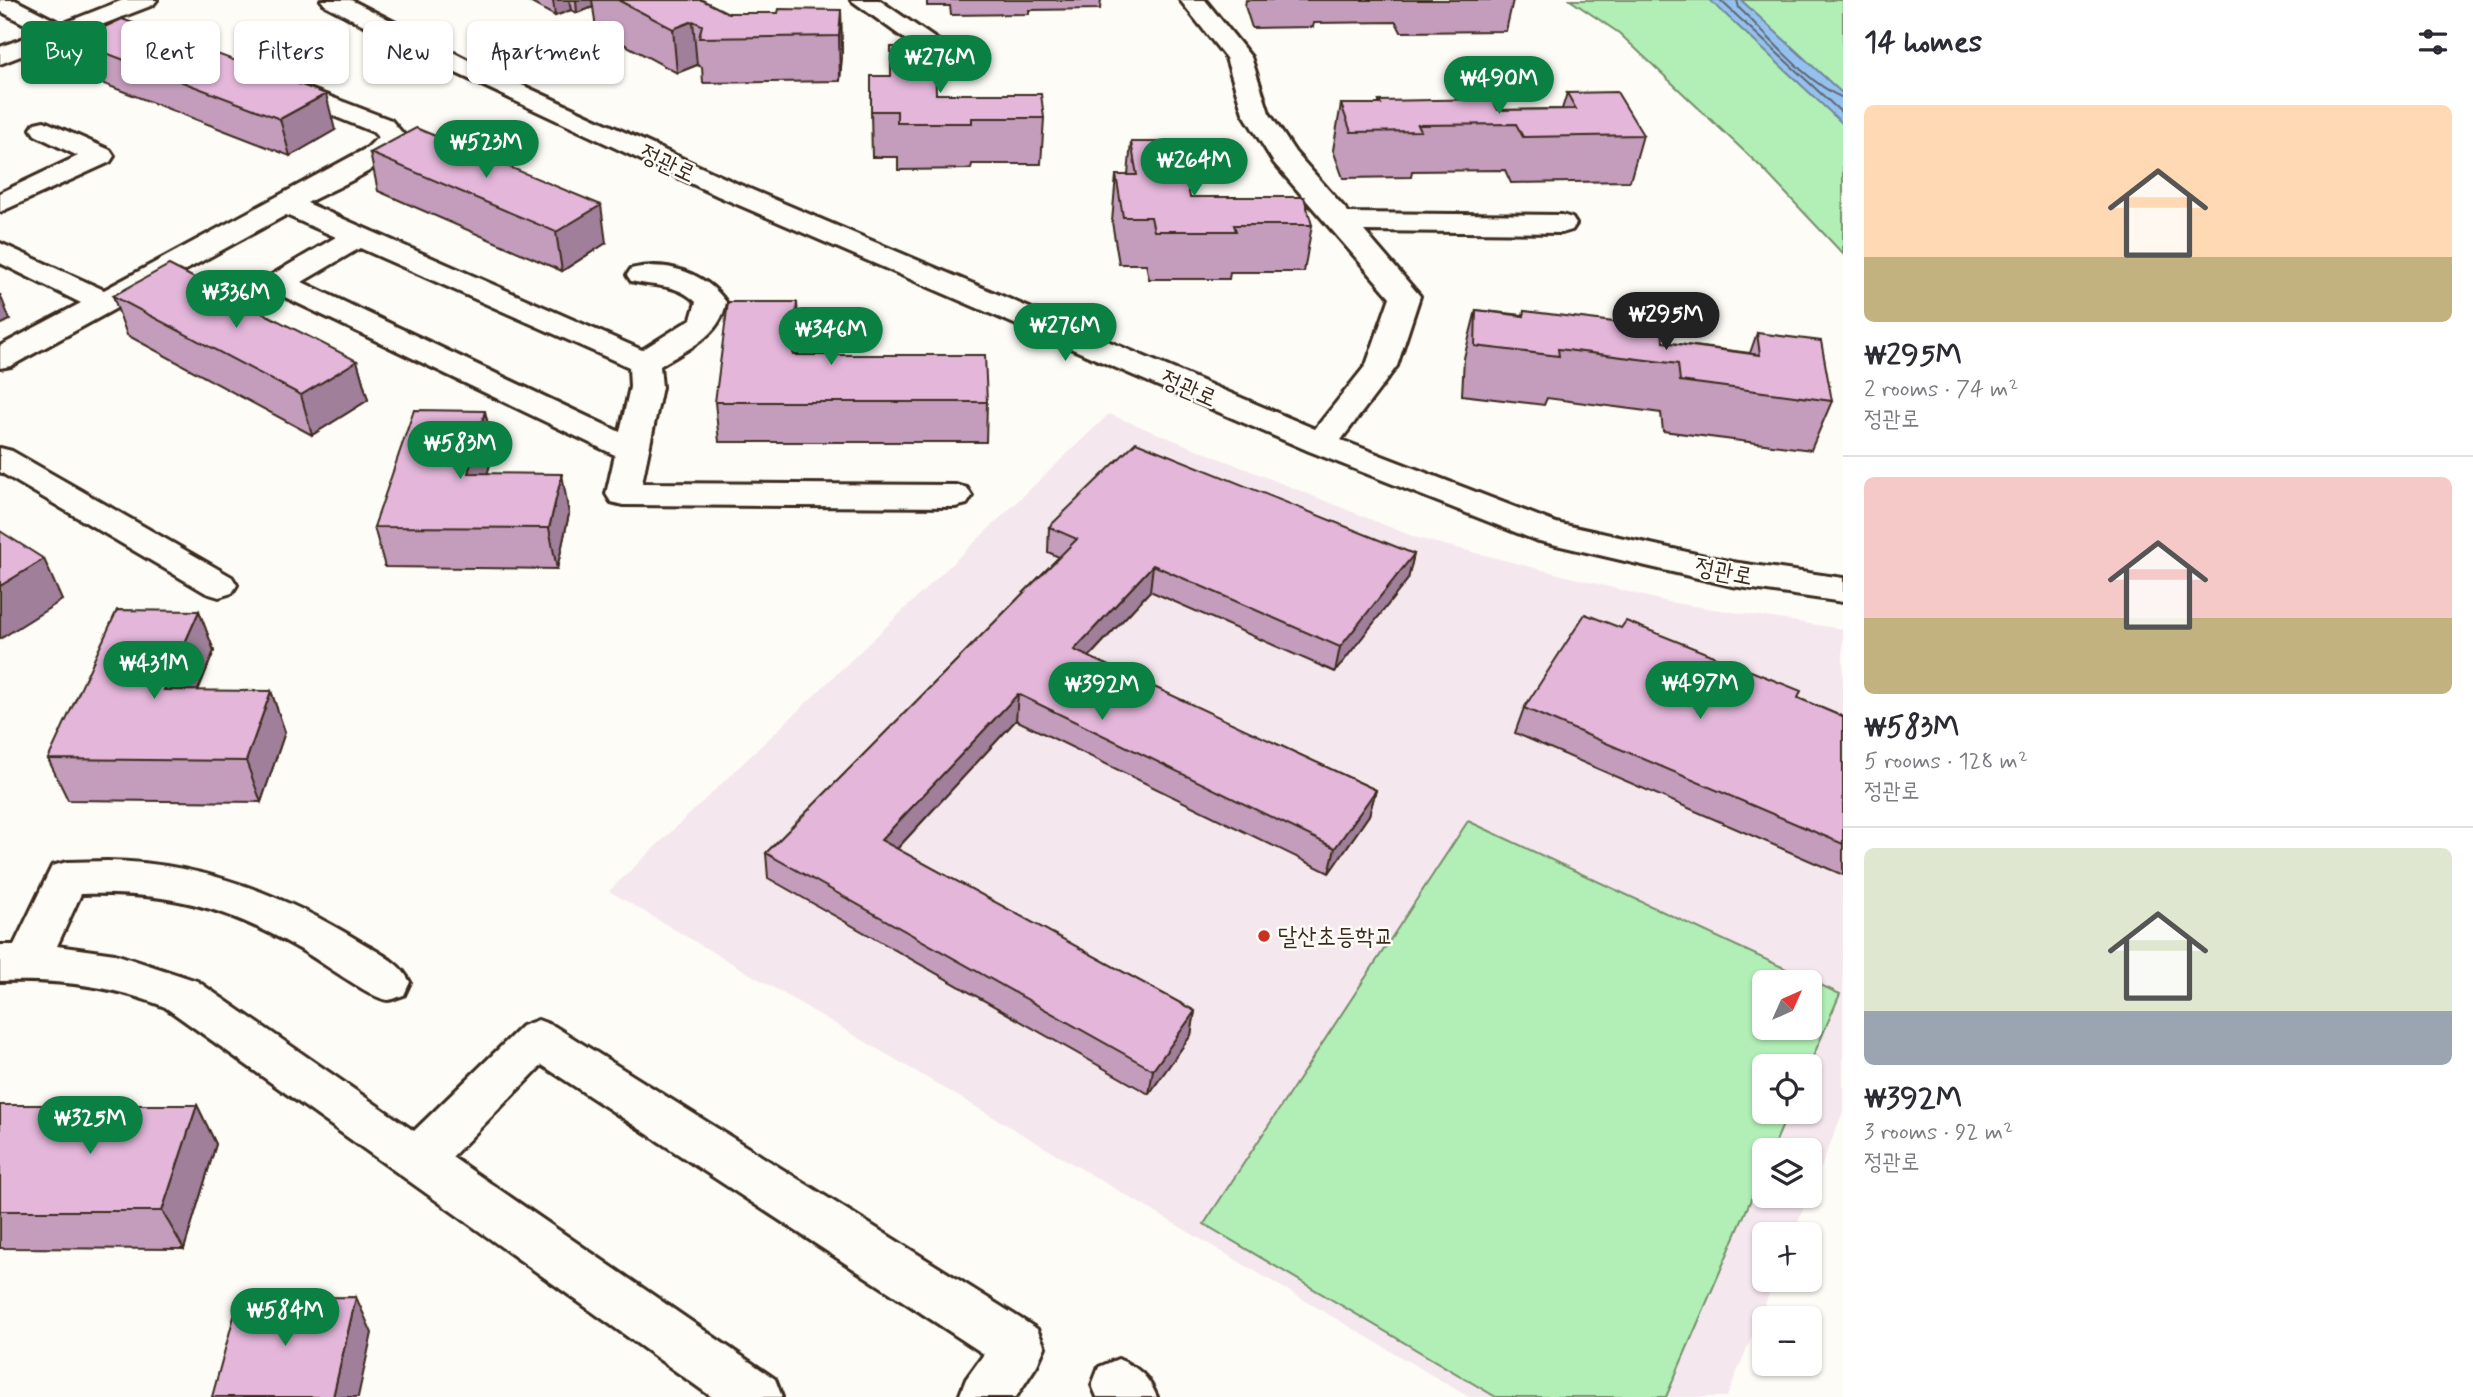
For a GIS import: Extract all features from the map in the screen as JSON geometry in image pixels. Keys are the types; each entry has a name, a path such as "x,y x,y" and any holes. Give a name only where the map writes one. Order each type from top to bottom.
{"street":[{"path":"89,21 145,0"},
{"name":"정관로","path":"333,0 465,68 728,190 1321,444 1547,532 1732,574 1843,590"},
{"path":"863,0 947,58"},
{"path":"1192,0 1238,57 1256,113 1284,157 1405,296 1381,366 1321,444"},
{"path":"0,2 37,21"},
{"path":"0,56 21,47"},
{"path":"0,359 377,154 389,144 392,136 382,126 276,84"},
{"path":"0,204 100,156 44,129"},
{"path":"285,204 644,362"},
{"path":"1341,222 1562,223"},
{"path":"359,236 279,283 632,450"},
{"path":"0,251 104,302"},
{"path":"642,275 691,283 704,291 711,302 703,325 644,362"},
{"path":"644,362 646,387 623,494 955,496"},
{"path":"0,458 219,585"},
{"path":"14,962 67,878 121,877 175,882 221,894 299,928 351,957 388,982"},
{"path":"14,962 79,964 129,974 181,994 756,1397"},
{"path":"417,1160 538,1039 1019,1347 985,1397"}],"shaded area":[{"name":"달산초등학교","path":"1109,414 1417,538 1668,602 1843,629 1843,1112 1822,1164 1822,1138 1752,1138 1752,1208 1804,1208 1798,1222 1752,1222 1752,1292 1770,1292 1764,1306 1752,1306 1752,1336 1727,1397 1469,1397 609,891"}],"green space":[{"path":"1570,0 1843,0 1843,254 1762,168 1619,33"},
{"path":"1468,821 1788,970 1752,970 1752,1040 1820,1040 1814,1054 1752,1054 1752,1124 1783,1124 1777,1138 1752,1138 1752,1197 1666,1397 1496,1397 1204,1224"},
{"path":"1822,986 1840,994 1822,1036"}],"water":[{"path":"1710,0 1741,0 1843,94 1843,124"}],"building":[{"path":"618,0 702,0 728,13 778,13 779,9 841,10 839,36 699,38 702,25 693,21 673,29"},
{"path":"122,19 127,21 121,21 121,59 107,53 107,26"},
{"path":"891,47 935,47 936,94 1041,94 1044,118 972,118 972,123 897,123 897,111 871,111 871,76 891,76"},
{"path":"220,55 234,60 234,84 299,84 326,94 280,119 188,84 220,84"},
{"path":"1617,92 1643,135 1523,137 1516,124 1418,125 1421,131 1351,132 1341,104 1492,99 1498,110 1576,109 1567,93"},
{"path":"416,128 601,205 556,232 370,153"},
{"path":"1131,142 1178,142 1190,197 1304,197 1312,225 1234,225 1236,231 1154,231 1151,217 1123,217 1116,175 1137,175"},
{"path":"169,265 357,361 301,395 113,296"},
{"path":"728,302 797,302 793,355 985,355 987,402 715,402"},
{"path":"1476,310 1524,316 1524,311 1662,328 1663,342 1760,355 1757,333 1821,341 1832,401 1680,381 1678,364 1558,349 1559,356 1475,346"},
{"path":"414,410 485,411 468,473 562,474 549,528 374,527"},
{"path":"1136,442 1414,554 1340,647 1153,565 1074,650 1376,790 1335,848 1018,694 881,840 1195,1011 1153,1070 766,853 1077,539 1049,527"},
{"path":"0,531 44,559 0,586"},
{"path":"117,610 199,611 164,690 271,691 246,761 48,759"},
{"path":"1585,614 1621,628 1626,621 1801,691 1798,698 1843,717 1843,844 1524,708"},
{"path":"0,1105 197,1105 162,1211 0,1211"},
{"path":"356,1297 333,1397 212,1397 239,1298"}],"place":[{"name":"달산초등학교","path":"1264,936"}]}
